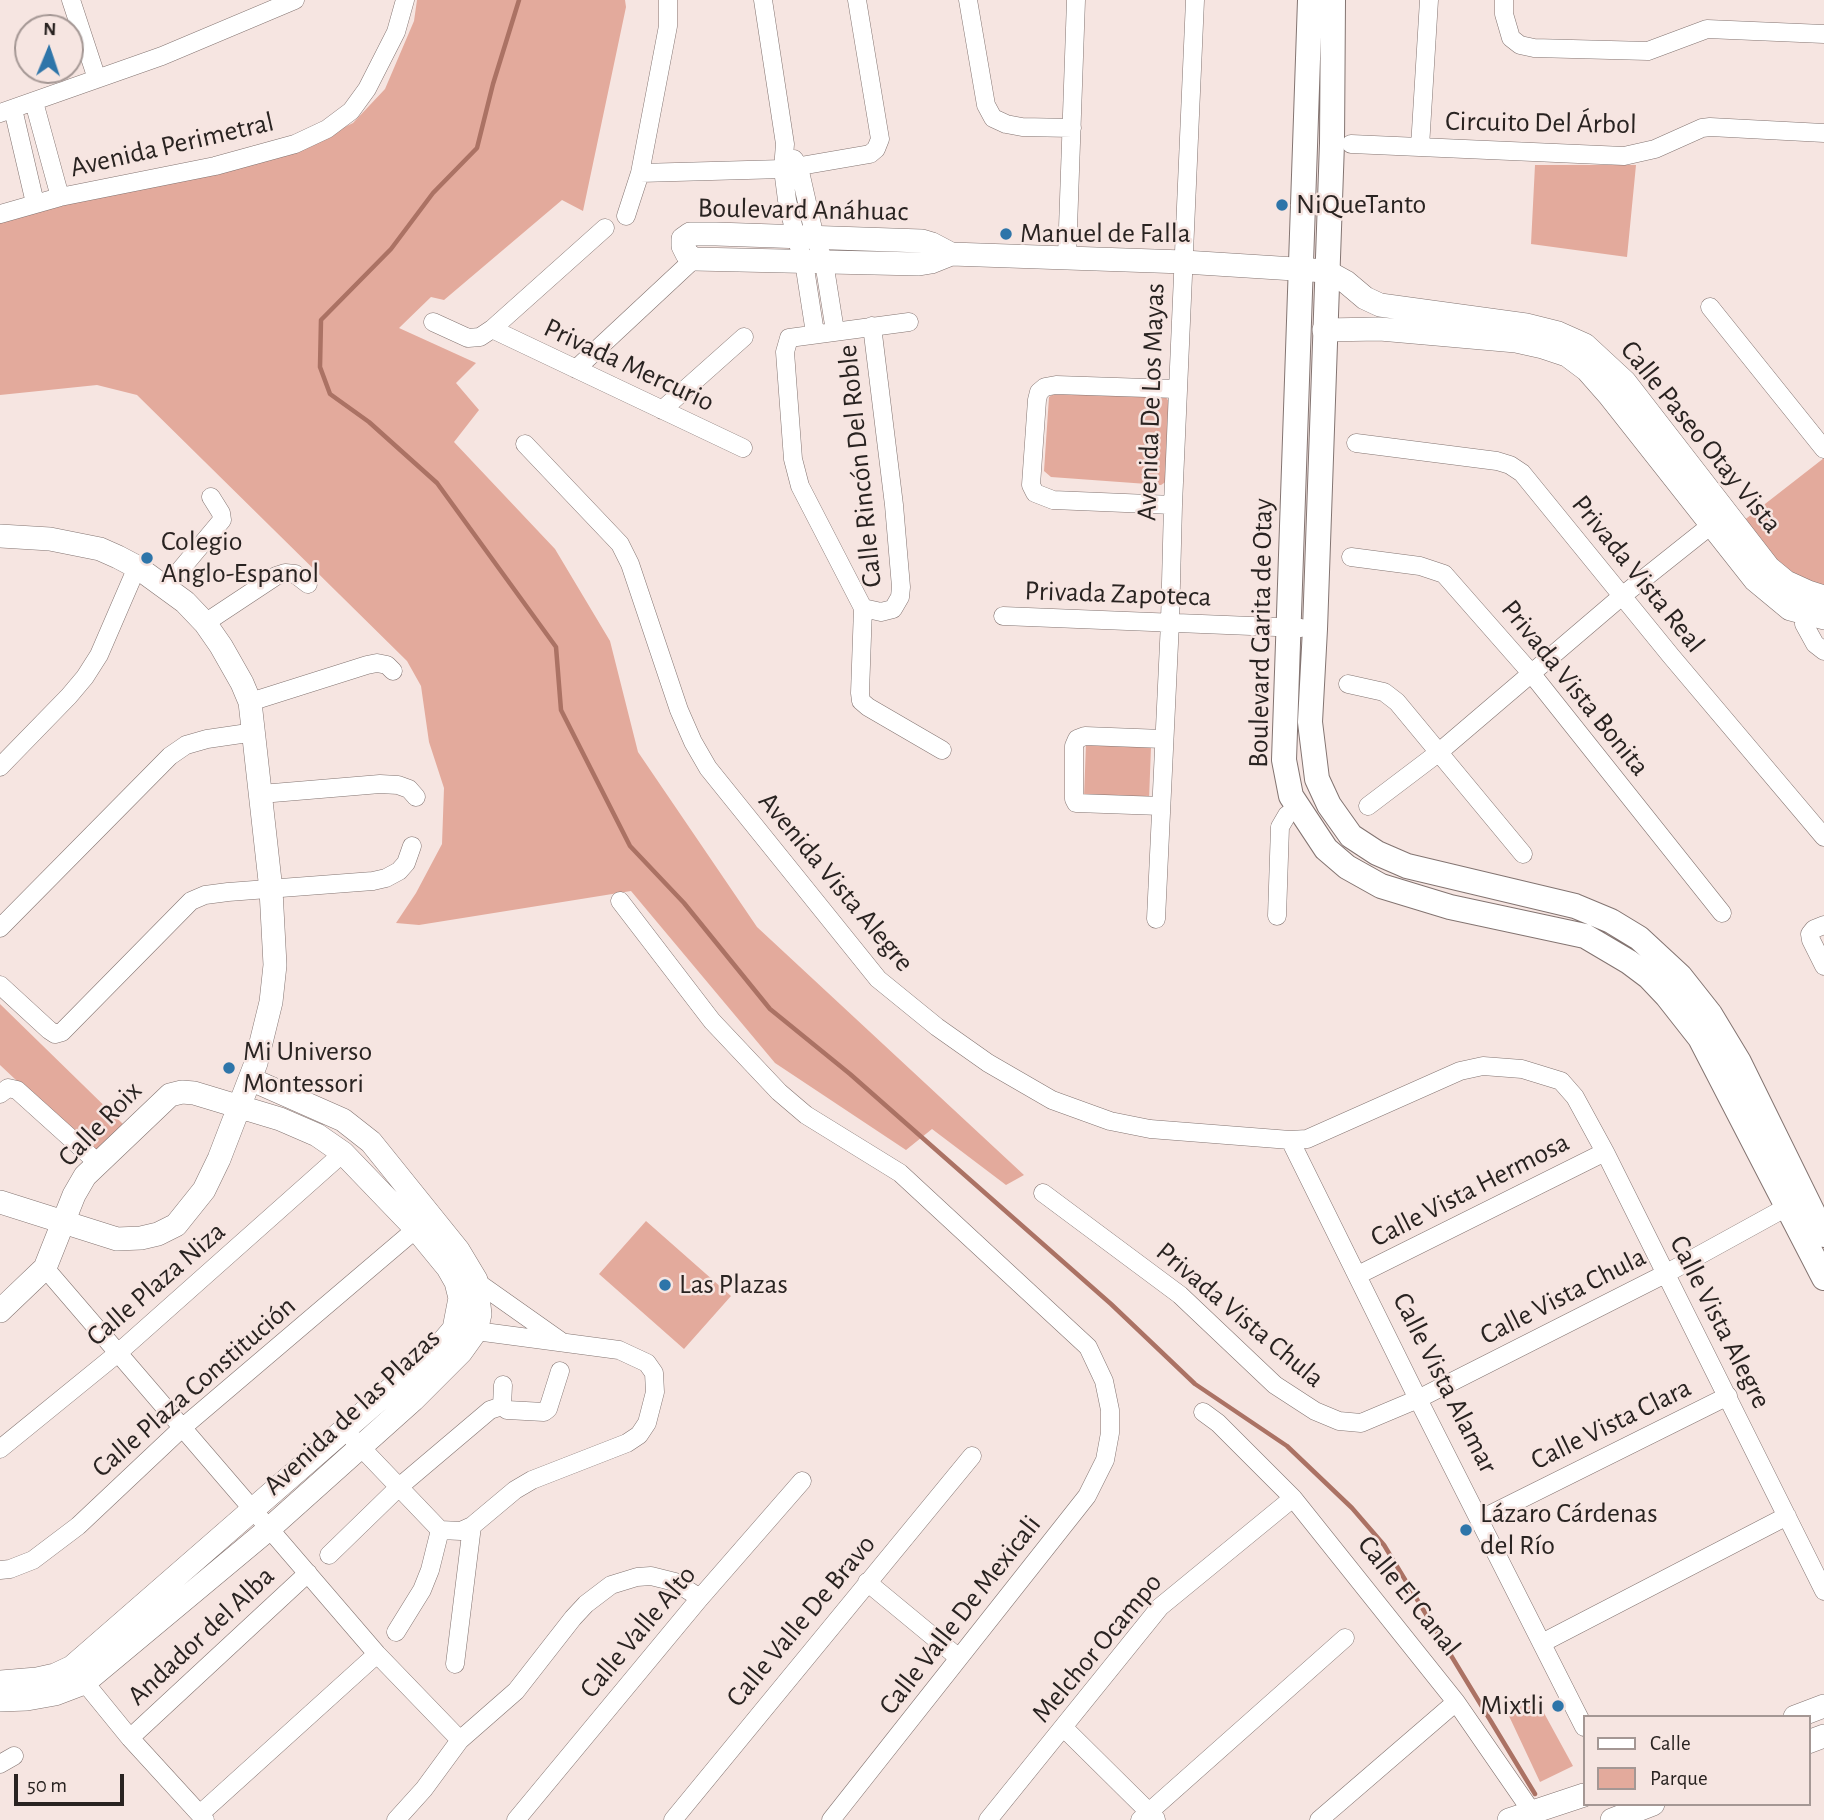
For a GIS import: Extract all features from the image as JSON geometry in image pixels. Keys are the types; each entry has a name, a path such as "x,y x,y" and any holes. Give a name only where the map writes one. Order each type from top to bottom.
{"main road":[{"name":"Boulevard Garita de Otay","path":"1310,0 1314,270 1324,330 1310,722 1317,779 1329,806 1352,836 1377,853 1407,866 1575,906 1611,921 1639,938 1680,976 1710,1014 1739,1062 1822,1267"},
{"name":"Boulevard Garita de Otay","path":"1334,0 1332,143 1314,270 1289,628 1284,760 1291,796 1326,849 1347,867 1381,886 1450,907 1585,936 1629,961 1649,977 1700,1038 1796,1202 1824,1235"}],"street":[{"path":"71,0 97,79"},
{"path":"35,203 7,111 163,56 295,0"},
{"name":"Avenida Perimetral","path":"0,214 60,197 215,166 295,144 327,129 351,111 367,89 396,32 405,0"},
{"path":"626,216 640,173 668,26 668,0"},
{"path":"763,0 786,144 805,238 835,331"},
{"path":"640,173 791,168 870,154 879,145 857,0"},
{"path":"968,0 986,104 993,118 1022,127 1072,128"},
{"path":"1067,257 1076,0"},
{"name":"Avenida De Los Mayas","path":"1156,919 1195,0"},
{"name":"Circuito Del Árbol","path":"1420,147 1429,0"},
{"path":"1504,0 1504,14 1511,38 1520,45 1534,48 1648,51 1707,29 1824,34"},
{"path":"34,102 60,197"},
{"name":"Circuito Del Árbol","path":"1351,144 1624,156 1655,149 1710,127 1824,133"},
{"path":"433,322 472,339 492,329 605,228"},
{"name":"Boulevard Anáhuac","path":"951,254 919,264 705,259 684,249 686,236 690,234 716,234 922,241 951,254 1184,262 1314,270"},
{"path":"576,369 705,259 716,234"},
{"path":"814,262 815,333"},
{"name":"Calle Paseo Otay Vista","path":"1314,270 1346,282 1365,298 1380,305 1526,325 1558,332 1585,345 1719,519 1755,580 1790,609 1815,605"},
{"path":"1380,305 1380,329"},
{"path":"1710,307 1824,449"},
{"path":"909,322 794,336 789,338 785,352 795,473 863,608 861,701 942,750"},
{"name":"Calle Rincón Del Roble","path":"863,608 881,612 893,609 900,597 901,587 872,326"},
{"name":"Privada Mercurio","path":"492,329 743,448"},
{"name":"Calle Paseo Otay Vista","path":"1324,330 1380,329 1516,341 1543,346 1567,355 1617,388"},
{"path":"662,410 744,337"},
{"path":"1173,505 1053,500 1035,493 1031,485 1037,400 1039,391 1045,387 1056,385 1177,389"},
{"name":"Privada Vista Real","path":"1356,443 1497,461 1522,473 1824,836"},
{"name":"Avenida Vista Alegre","path":"525,444 620,544 630,564 679,710 708,768 878,979 937,1027 988,1063 1052,1100 1110,1121 1150,1129 1290,1140 1307,1139 1460,1071 1483,1066 1522,1069 1561,1081"},
{"path":"166,587 222,520 221,513 211,497"},
{"path":"1368,806 1438,753 1622,596 1719,519"},
{"path":"0,536 50,539 100,549 137,567 166,587 185,601 205,623 221,646 250,702 275,929 272,990 265,1034 250,1079 204,1191 176,1225 158,1234 117,1239 0,1202"},
{"name":"Privada Vista Bonita","path":"1351,557 1420,566 1444,574 1531,673 1722,913"},
{"path":"0,767 85,677 99,655 137,567"},
{"path":"205,623 276,576 295,574 308,584"},
{"path":"1815,605 1804,624 1815,644 1824,651"},
{"name":"Privada Zapoteca","path":"1003,616 1315,629"},
{"path":"250,702 367,665 377,663 393,671"},
{"path":"1348,684 1384,692 1397,702 1523,854"},
{"path":"0,928 170,756 186,745 207,739 255,732"},
{"path":"1161,806 1076,803 1074,746 1077,739 1085,736 1163,739"},
{"path":"261,794 380,784 398,785 409,789 416,797"},
{"path":"1277,916 1280,827 1287,815 1297,808"},
{"path":"0,985 49,1030 55,1034 62,1032 191,901 205,895 386,878 399,871 406,863 412,846"},
{"name":"Calle Valle De Mexicali","path":"620,901 712,1021 779,1092 806,1115 900,1173 1088,1347 1104,1381 1110,1410 1110,1433 1105,1460 1087,1496 831,1820"},
{"path":"1817,929 1811,940 1824,966"},
{"name":"Avenida de las Plazas","path":"0,1682 78,1675 253,1509 449,1336 480,1314 477,1282 458,1250 371,1142 355,1128 326,1111 250,1079"},
{"name":"Calle Vista Alegre","path":"1561,1081 1575,1097 1605,1152 1824,1591"},
{"path":"2,1092 8,1088 17,1090 98,1163"},
{"name":"Calle Roix","path":"45,1268 78,1187 98,1163 170,1096 194,1093 239,1106"},
{"name":"Avenida de las Plazas","path":"0,1700 55,1694 270,1528 413,1400 461,1352 466,1326 456,1282 416,1229 343,1153 299,1126 239,1106"},
{"name":"Calle Vista Alamar","path":"1290,1140 1582,1723"},
{"name":"Calle Vista Hermosa","path":"1358,1275 1605,1152"},
{"name":"Calle Plaza Niza","path":"0,1449 118,1353 343,1153"},
{"name":"Privada Vista Chula","path":"1043,1194 1180,1295 1275,1384 1315,1412 1339,1421 1361,1423 1418,1399"},
{"name":"Calle Vista Chula","path":"1418,1399 1667,1273 1796,1202"},
{"name":"Calle Plaza Constitución","path":"0,1570 33,1560 52,1546 182,1428 416,1229"},
{"path":"0,1311 45,1268 377,1654 460,1740"},
{"path":"477,1282 565,1344"},
{"path":"344,1429 440,1530 461,1531 472,1526 515,1490 532,1480 627,1443 639,1435 647,1423 656,1380 647,1363 619,1350 565,1344 466,1326"},
{"path":"502,1406 508,1410 544,1412 548,1409 560,1371"},
{"path":"502,1406 503,1385"},
{"name":"Calle Vista Clara","path":"1480,1519 1728,1396"},
{"path":"329,1555 399,1487 490,1410 502,1406"},
{"name":"Calle El Canal","path":"1203,1412 1218,1423 1293,1498 1456,1702 1533,1816"},
{"name":"Calle Valle De Bravo","path":"673,1820 972,1456"},
{"name":"Calle Valle Alto","path":"516,1820 802,1480"},
{"name":"Melchor Ocampo","path":"988,1820 1160,1607 1293,1498"},
{"path":"1542,1643 1787,1516"},
{"path":"454,1664 472,1526"},
{"path":"396,1632 422,1590 440,1530"},
{"name":"Andador del Alba","path":"130,1738 308,1573"},
{"path":"396,1820 425,1789 460,1740 516,1691 573,1618 611,1585 651,1576 675,1582 700,1598"},
{"path":"867,1582 959,1658"},
{"path":"1063,1728 1148,1817 1345,1638"},
{"path":"78,1675 130,1738 202,1817 377,1654"},
{"path":"1319,1820 1456,1702"},
{"path":"1800,1715 1824,1706"},
{"path":"1508,1820 1533,1816 1582,1796"},
{"path":"1622,1815 1647,1806"}],"green space":[{"path":"417,0 625,0 626,7 583,211 562,200 444,300 431,297 399,328 476,363 456,383 479,410 454,442 555,549 610,641 638,752 757,927 1024,1175 1006,1185 932,1129 906,1150 775,1063 631,891 419,925 396,923 416,893 442,844 444,788 429,742 421,686 407,661 137,395 97,385 0,395 0,220 37,204 287,155 353,123 385,89 414,21"},
{"path":"1535,165 1636,165 1627,257 1531,244"},
{"path":"1057,392 1165,396 1170,403 1167,481 1161,485 1051,477 1044,471 1049,397"},
{"path":"1824,458 1824,597 1808,592 1738,525"},
{"path":"1086,744 1151,747 1149,800 1084,798"},
{"path":"0,1004 124,1125 96,1155 0,1065"},
{"name":"Las Plazas","path":"646,1221 731,1296 684,1349 599,1274"},
{"path":"1538,1702 1573,1766 1540,1782 1509,1716 1525,1704 1527,1707"}],"waterway":[{"path":"519,0 477,148 433,193 391,249 321,320 320,367 330,394 369,422 437,483 556,647 561,710 630,846 684,903 770,1009 850,1074 1111,1304 1195,1384 1287,1446 1352,1508 1384,1545 1535,1794"}],"place":[{"name":"NiQueTanto","path":"1282,205"},
{"name":"Manuel de Falla","path":"1006,234"},
{"name":"Colegio Anglo-Espanol","path":"147,558"},
{"name":"Mi Universo Montessori","path":"229,1068"},
{"name":"Las Plazas","path":"665,1285"},
{"name":"Lázaro Cárdenas del Río","path":"1466,1530"},
{"name":"Mixtli","path":"1558,1706"}]}
